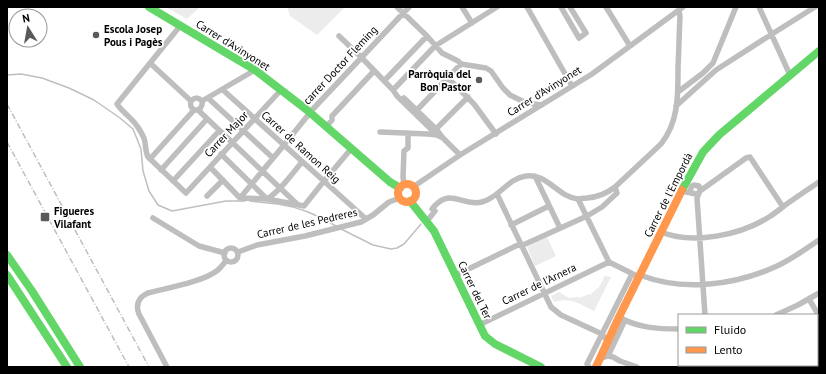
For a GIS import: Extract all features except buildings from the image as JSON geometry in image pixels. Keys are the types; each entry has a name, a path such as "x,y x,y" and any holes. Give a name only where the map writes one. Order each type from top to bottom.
{"main road":[{"name":"Carrer d'Avinyonet","path":"149,7 255,70 326,127 390,182 402,186"},
{"name":"Carrer de l'Empordà","path":"595,365 607,341 622,319 637,275 661,232 699,157 708,145 719,135 819,51"},
{"path":"409,185 413,187 415,190 415,195 412,200 404,201 400,198 398,193 402,186 409,185"},
{"name":"Carrer del Ter","path":"410,201 434,231 485,336 495,344 541,367"},
{"path":"7,255 32,291 80,367"},
{"path":"7,275 67,367"}],"street":[{"path":"397,7 442,53 462,64 486,68 491,71 510,95 524,102 543,105"},
{"name":"carrer Doctor Fleming","path":"240,198 284,146 309,113 409,7"},
{"path":"462,7 472,23"},
{"path":"393,90 435,46 497,7"},
{"path":"526,7 572,86"},
{"path":"561,7 579,38 586,33 570,7"},
{"path":"606,7 630,46"},
{"path":"678,92 713,62 736,7"},
{"path":"759,7 790,74"},
{"path":"676,106 716,70 815,7"},
{"path":"427,221 435,211 432,209 439,201 447,198 454,198 475,204 484,202 518,178 526,176 536,176 543,179 568,196 578,199 596,197 615,187 662,144 671,129 678,92 681,8"},
{"name":"Carrer d'Avinyonet","path":"413,187 460,155 592,74 681,8"},
{"path":"180,26 118,104 119,108 134,121 139,129 144,140 146,152 150,159 173,180 219,131"},
{"path":"339,36 393,90 397,96 437,132"},
{"path":"384,81 427,36"},
{"path":"150,63 191,101"},
{"path":"417,110 462,64"},
{"path":"202,101 255,70"},
{"path":"326,127 332,120 332,116 374,71"},
{"path":"448,78 468,97 496,134"},
{"name":"Carrer de Ramon Reig","path":"223,90 366,219"},
{"name":"Carrer Major","path":"173,180 186,193 281,90"},
{"path":"393,90 398,92 417,110 460,155"},
{"path":"380,132 437,132 468,97"},
{"path":"191,101 196,98 202,101"},
{"path":"208,98 274,158"},
{"path":"191,101 191,108 207,119 298,205"},
{"path":"150,159 196,110 201,108 202,101"},
{"path":"161,170 207,119"},
{"path":"402,186 404,151 408,148 408,133"},
{"path":"210,167 240,198 267,200 304,206 351,149"},
{"path":"221,154 267,200"},
{"path":"682,190 686,192 697,191 746,158 750,157 784,207"},
{"path":"267,200 281,188 302,162"},
{"path":"536,176 560,228"},
{"path":"687,179 693,182 697,191 705,314"},
{"path":"207,196 223,180"},
{"path":"661,232 668,236 700,238 744,230 769,217 818,184"},
{"path":"456,275 587,216 602,207 617,193 615,187"},
{"path":"497,194 551,307 577,323 602,334 607,341"},
{"name":"Carrer de les Pedreres","path":"238,252 254,246 305,236 361,222 389,202 400,198"},
{"path":"578,199 609,262 637,275 656,281 685,285 720,283 738,280 766,270 790,259 819,240"},
{"path":"512,225 549,206"},
{"path":"153,218 199,246 225,253"},
{"path":"231,248 238,252 239,256 236,260 230,262 226,260 224,257 227,250 231,248"},
{"path":"167,367 139,314 137,307 138,301 142,296 148,293 206,277 218,270 226,260"},
{"name":"Carrer de l'Arnera","path":"479,325 609,262"},
{"name":"Carrer de l'Empordà","path":"595,365 588,364 602,334 637,275"},
{"path":"778,314 819,293"},
{"path":"809,299 818,314"},
{"path":"622,319 647,327 678,329"},
{"name":"Carrer de l'Empordà","path":"608,356 622,319"},
{"path":"595,365 608,356 637,367"}],"shaded area":[{"path":"166,7 200,7 187,19"},
{"path":"287,7 345,7 317,35 290,16"},
{"path":"547,237 556,256 535,266 527,247"},
{"path":"604,276 611,277 594,311 571,301 566,300 554,302 551,296 559,292 569,298 580,298 589,294 590,295 597,288 598,289"}],"waterway":[{"path":"7,75 21,74 42,78 69,88 94,100 133,129 141,149 143,171 149,191 158,205 172,211 226,201 245,201"},
{"path":"250,201 278,204 301,209 336,226"},
{"path":"341,229 373,245 391,249 397,248 404,244 421,224"}],"railway":[{"path":"7,104 149,367"},
{"path":"7,142 129,367"}],"traffic: fast":[{"path":"149,7 255,70 307,110 390,182 400,188"},
{"path":"682,190 703,152 719,135 819,51"},
{"path":"410,201 434,231 485,336 495,344 541,367"},
{"path":"7,255 32,291 80,367"},
{"path":"7,275 67,367"}],"traffic: slow":[{"path":"407,184 413,187 416,193 413,199 407,202 401,199 398,193 401,187 407,184"},
{"path":"596,367 682,190"}],"place":[{"name":"Escola Josep Pous i Pagès","path":"96,35"},
{"name":"Parròquia del Bon Pastor","path":"479,80"},
{"name":"Figueres Vilafant","path":"45,217"}]}
